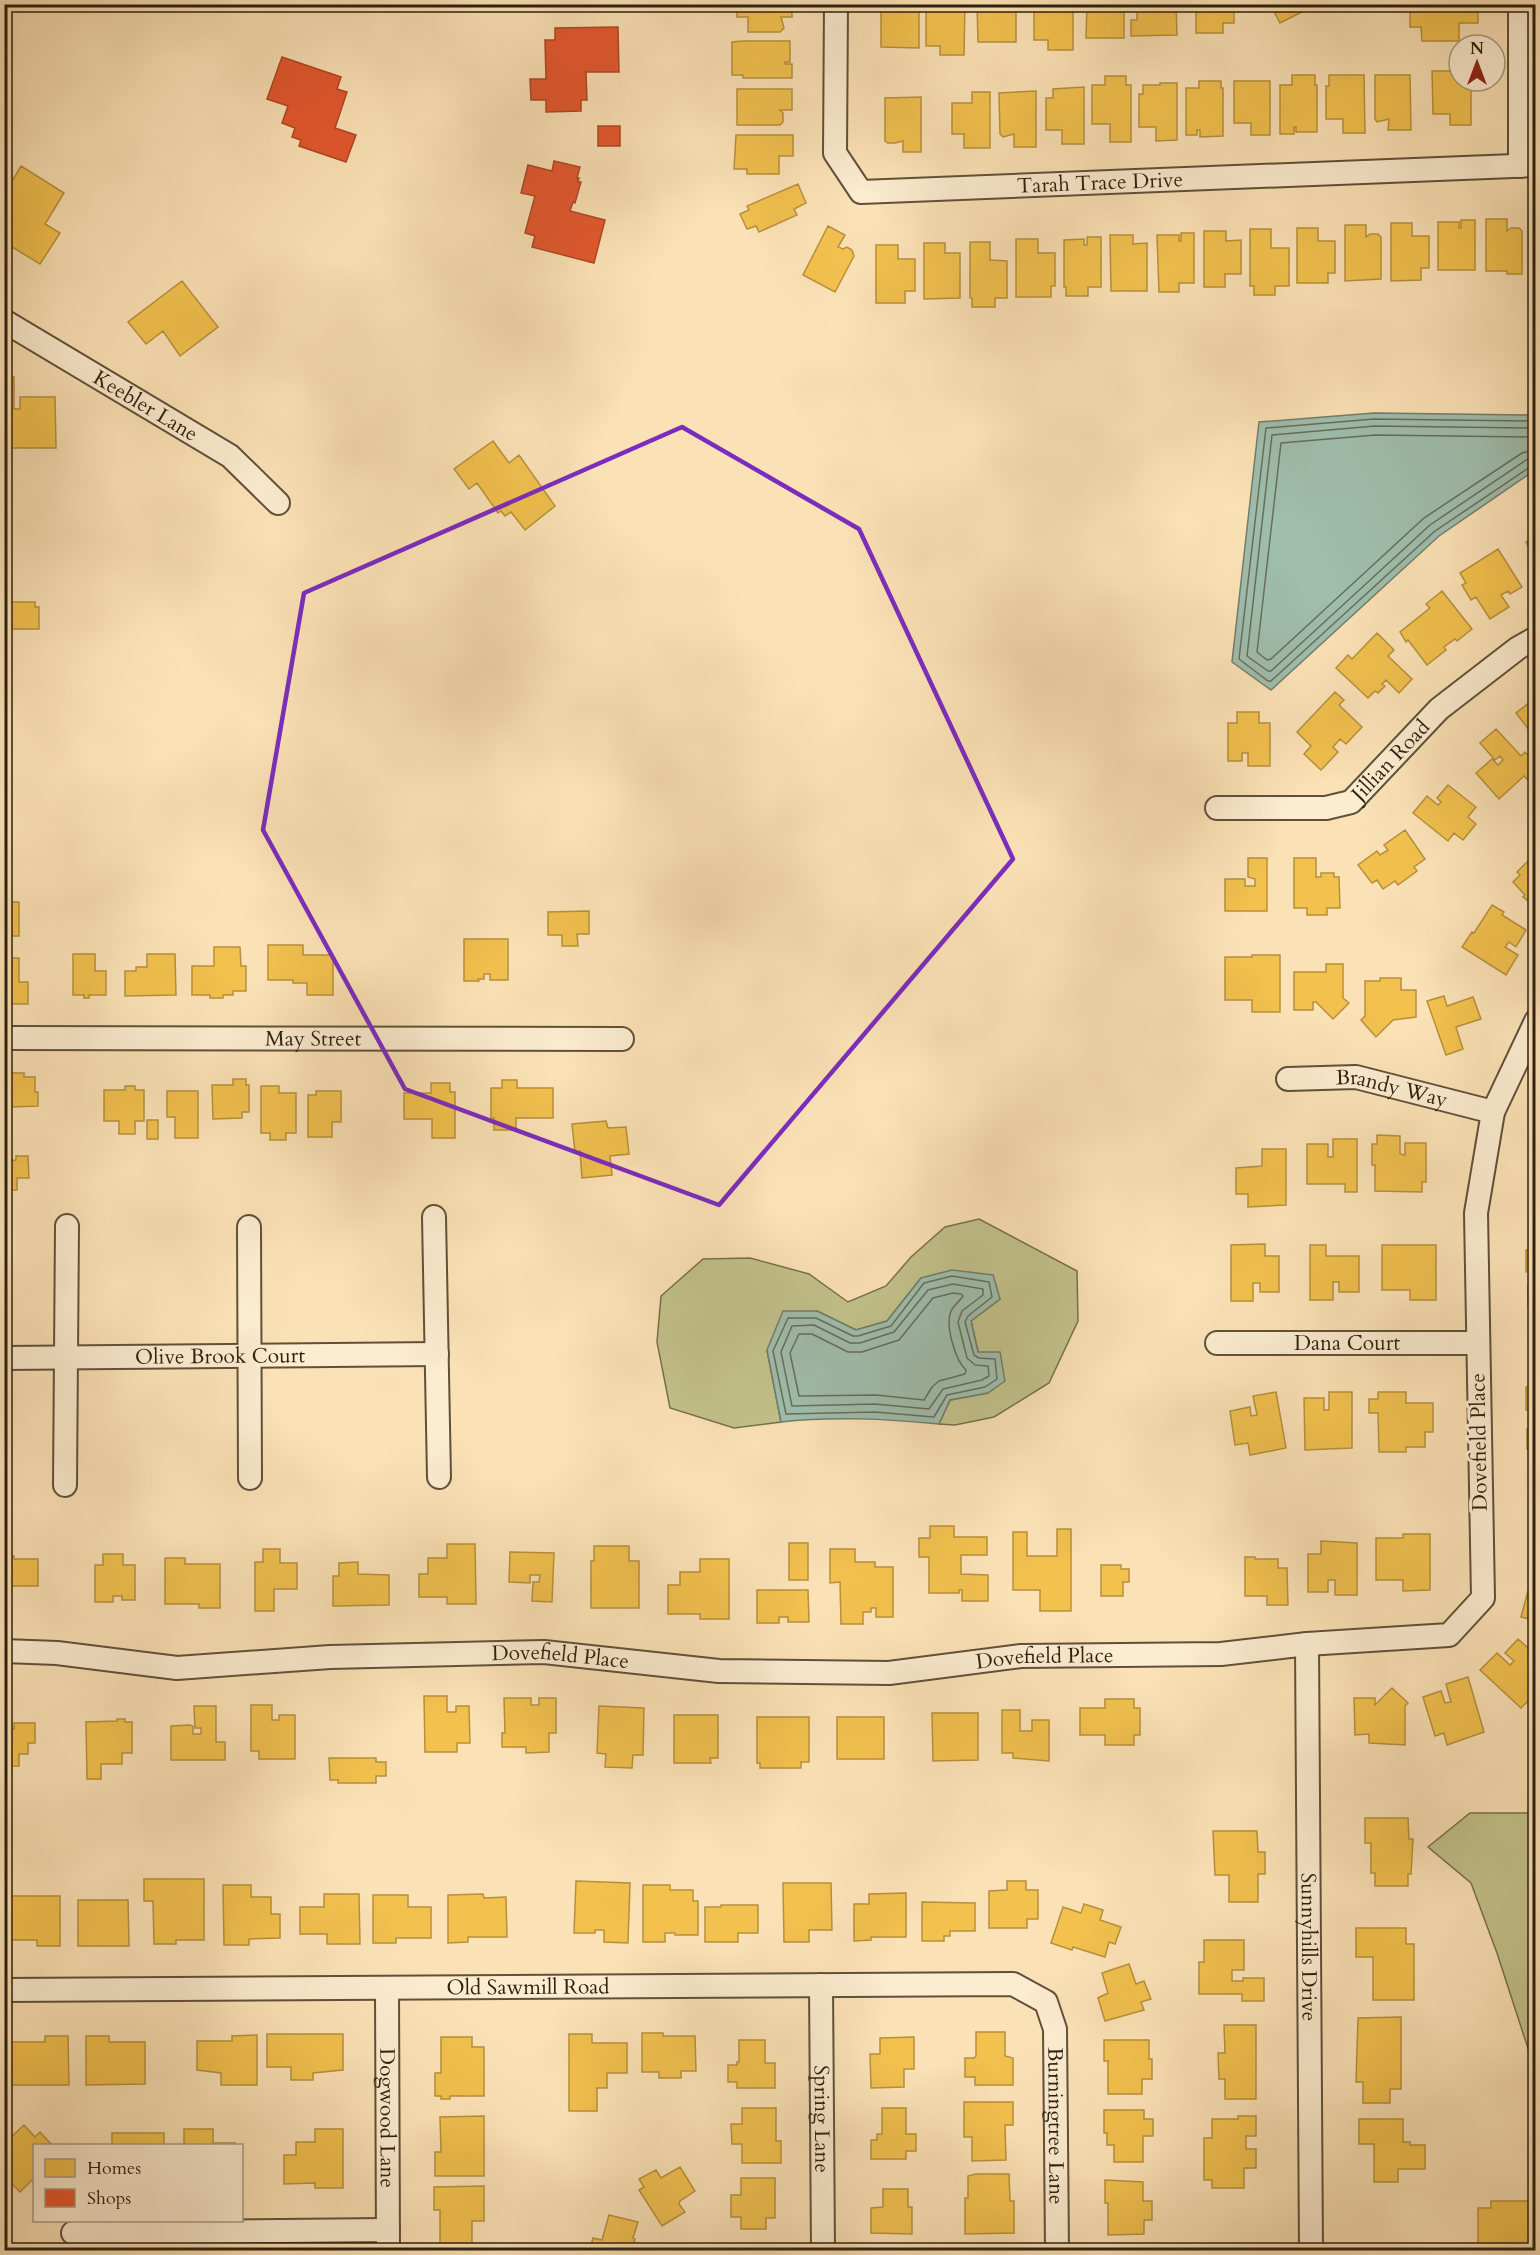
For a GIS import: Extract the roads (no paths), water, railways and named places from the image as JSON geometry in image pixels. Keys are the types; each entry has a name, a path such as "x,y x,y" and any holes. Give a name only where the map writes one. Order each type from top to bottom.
{"street":[{"name":"Tarah Trace Drive","path":"836,4 835,153 861,192 1528,166"},
{"path":"1520,4 1528,166"},
{"name":"Keebler Lane","path":"4,321 230,456 278,503"},
{"name":"Jillian Road","path":"1217,808 1326,808 1351,802 1439,709 1518,648 1536,638"},
{"name":"Dovefield Place","path":"4,1651 57,1653 177,1668 330,1657 544,1652 719,1671 889,1673 1021,1656 1221,1654 1307,1644 1449,1635 1482,1598 1476,1213 1493,1113 1536,1021"},
{"name":"May Street","path":"4,1038 622,1039"},
{"name":"Brandy Way","path":"1288,1079 1356,1077 1493,1113"},
{"path":"434,1217 439,1477"},
{"path":"65,1485 67,1226"},
{"path":"249,1227 250,1478"},
{"name":"Dana Court","path":"1217,1343 1477,1343"},
{"name":"Olive Brook Court","path":"4,1358 437,1354"},
{"name":"Sunnyhills Drive","path":"1307,1644 1311,2250"},
{"name":"Old Sawmill Road","path":"4,1990 1013,1984 1046,2002"},
{"name":"Spring Lane","path":"821,1985 823,2250"},
{"name":"Dogwood Lane","path":"387,1988 388,2240"},
{"name":"Burningtree Lane","path":"1046,2002 1055,2029 1057,2250"},
{"path":"73,2233 388,2240"}],"water":[{"path":"1374,413 1535,415 1535,470 1439,536 1271,690 1232,662 1259,422"},
{"path":"952,1270 993,1275 1000,1299 971,1321 978,1352 1000,1352 1005,1381 988,1393 950,1400 939,1424 860,1419 781,1422 767,1350 783,1311 817,1311 856,1330 887,1321 921,1278"}]}
